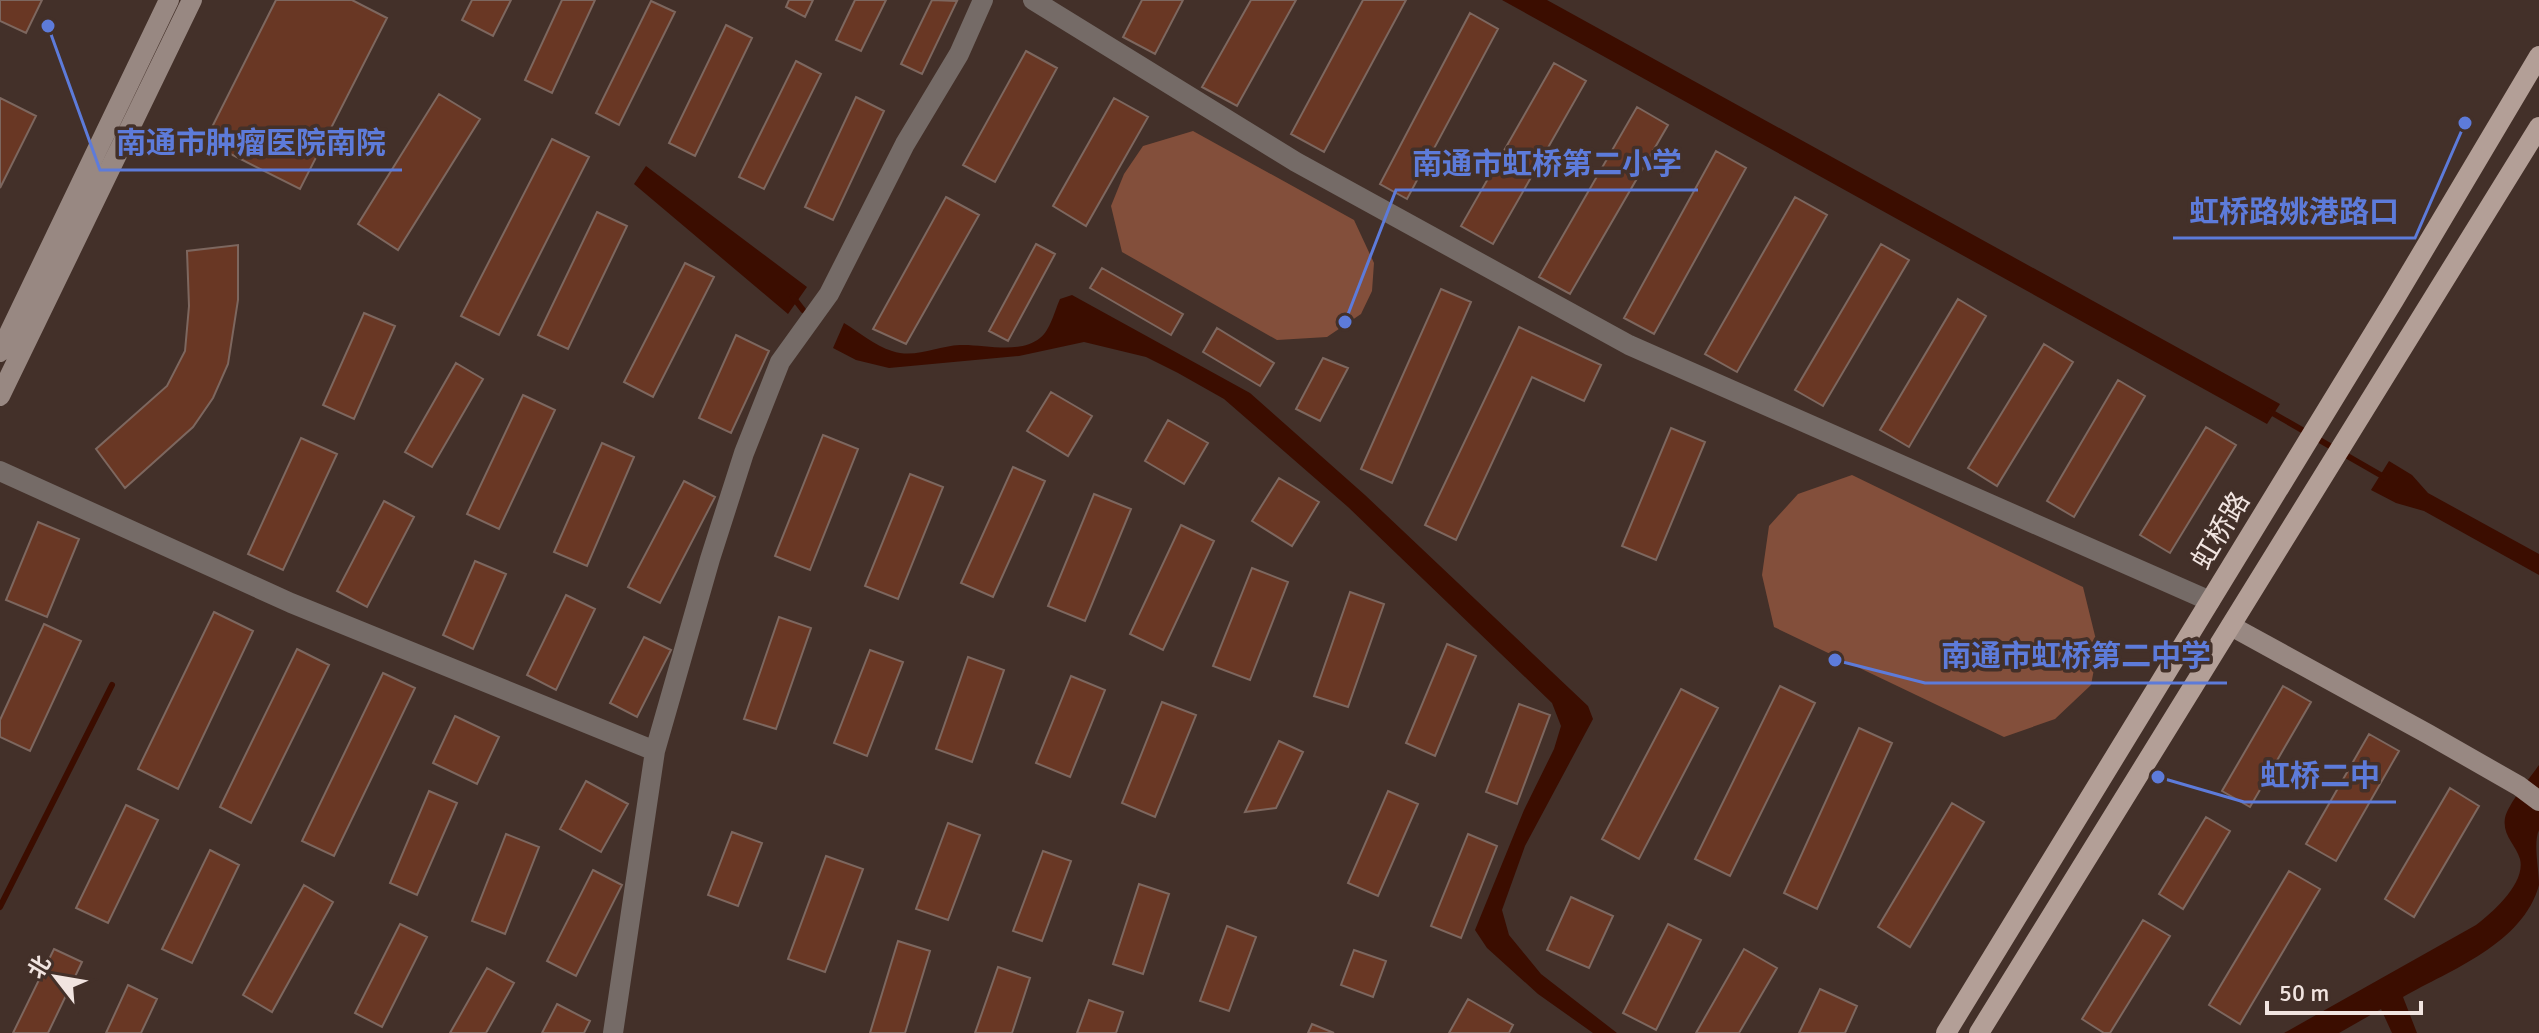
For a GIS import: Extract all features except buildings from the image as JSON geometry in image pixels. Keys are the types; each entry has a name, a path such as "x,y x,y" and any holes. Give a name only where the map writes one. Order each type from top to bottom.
{"main road":[{"path":"0,396 9,340 169,0"},
{"path":"9,340 192,0"},
{"name":"虹桥路","path":"1946,1033 2539,56"},
{"path":"1979,1033 2539,127"},
{"path":"2231,626 2519,786 2539,801"}],"street":[{"path":"613,1033 655,751 714,544 744,453 780,362 829,294 905,144 959,54 983,0"},
{"path":"1033,0 1296,162 1629,345 2210,601"},
{"path":"0,471 291,603 655,751"}],"shaded area":[{"path":"1502,0 1547,0 2280,404 2267,424"},
{"path":"1193,131 1354,220 1374,263 1372,291 1361,314 1327,337 1277,340 1122,252 1111,206 1124,174 1143,146"},
{"path":"646,166 807,287 788,314 634,184"},
{"path":"1072,295 1250,393 1365,495 1588,706 1593,719 1525,846 1502,910 1509,935 1541,974 1617,1033 1593,1033 1538,994 1487,948 1475,930 1524,810 1554,749 1561,726 1552,703 1348,507 1224,399 1146,357 1084,342 1019,356 889,368 856,360 833,348 844,323 879,346 901,353 960,345 1022,346 1044,335 1060,299"},
{"path":"2389,461 2412,475 2428,493 2539,554 2539,575 2424,511 2396,503 2371,490"},
{"path":"1852,475 2083,587 2098,648 2091,685 2055,719 2004,737 1774,627 1762,575 1769,526 1798,494"},
{"path":"2539,765 2536,849 2539,885 2530,906 2518,924 2483,953 2403,997 2417,1033 2392,1033 2381,1009 2339,1033 2284,1033 2476,925 2499,905 2513,887 2521,868 2506,830 2505,818"}],"waterway":[{"path":"793,297 803,310"},
{"path":"2269,411 2384,477"},
{"path":"0,907 112,685"}],"place":[{"name":"南通市肿瘤医院南院","path":"48,26"},
{"name":"虹桥路姚港路口","path":"2465,123"},
{"name":"南通市虹桥第二小学","path":"1345,322"},
{"name":"南通市虹桥第二中学","path":"1835,660"},
{"name":"虹桥二中","path":"2158,777"}]}
